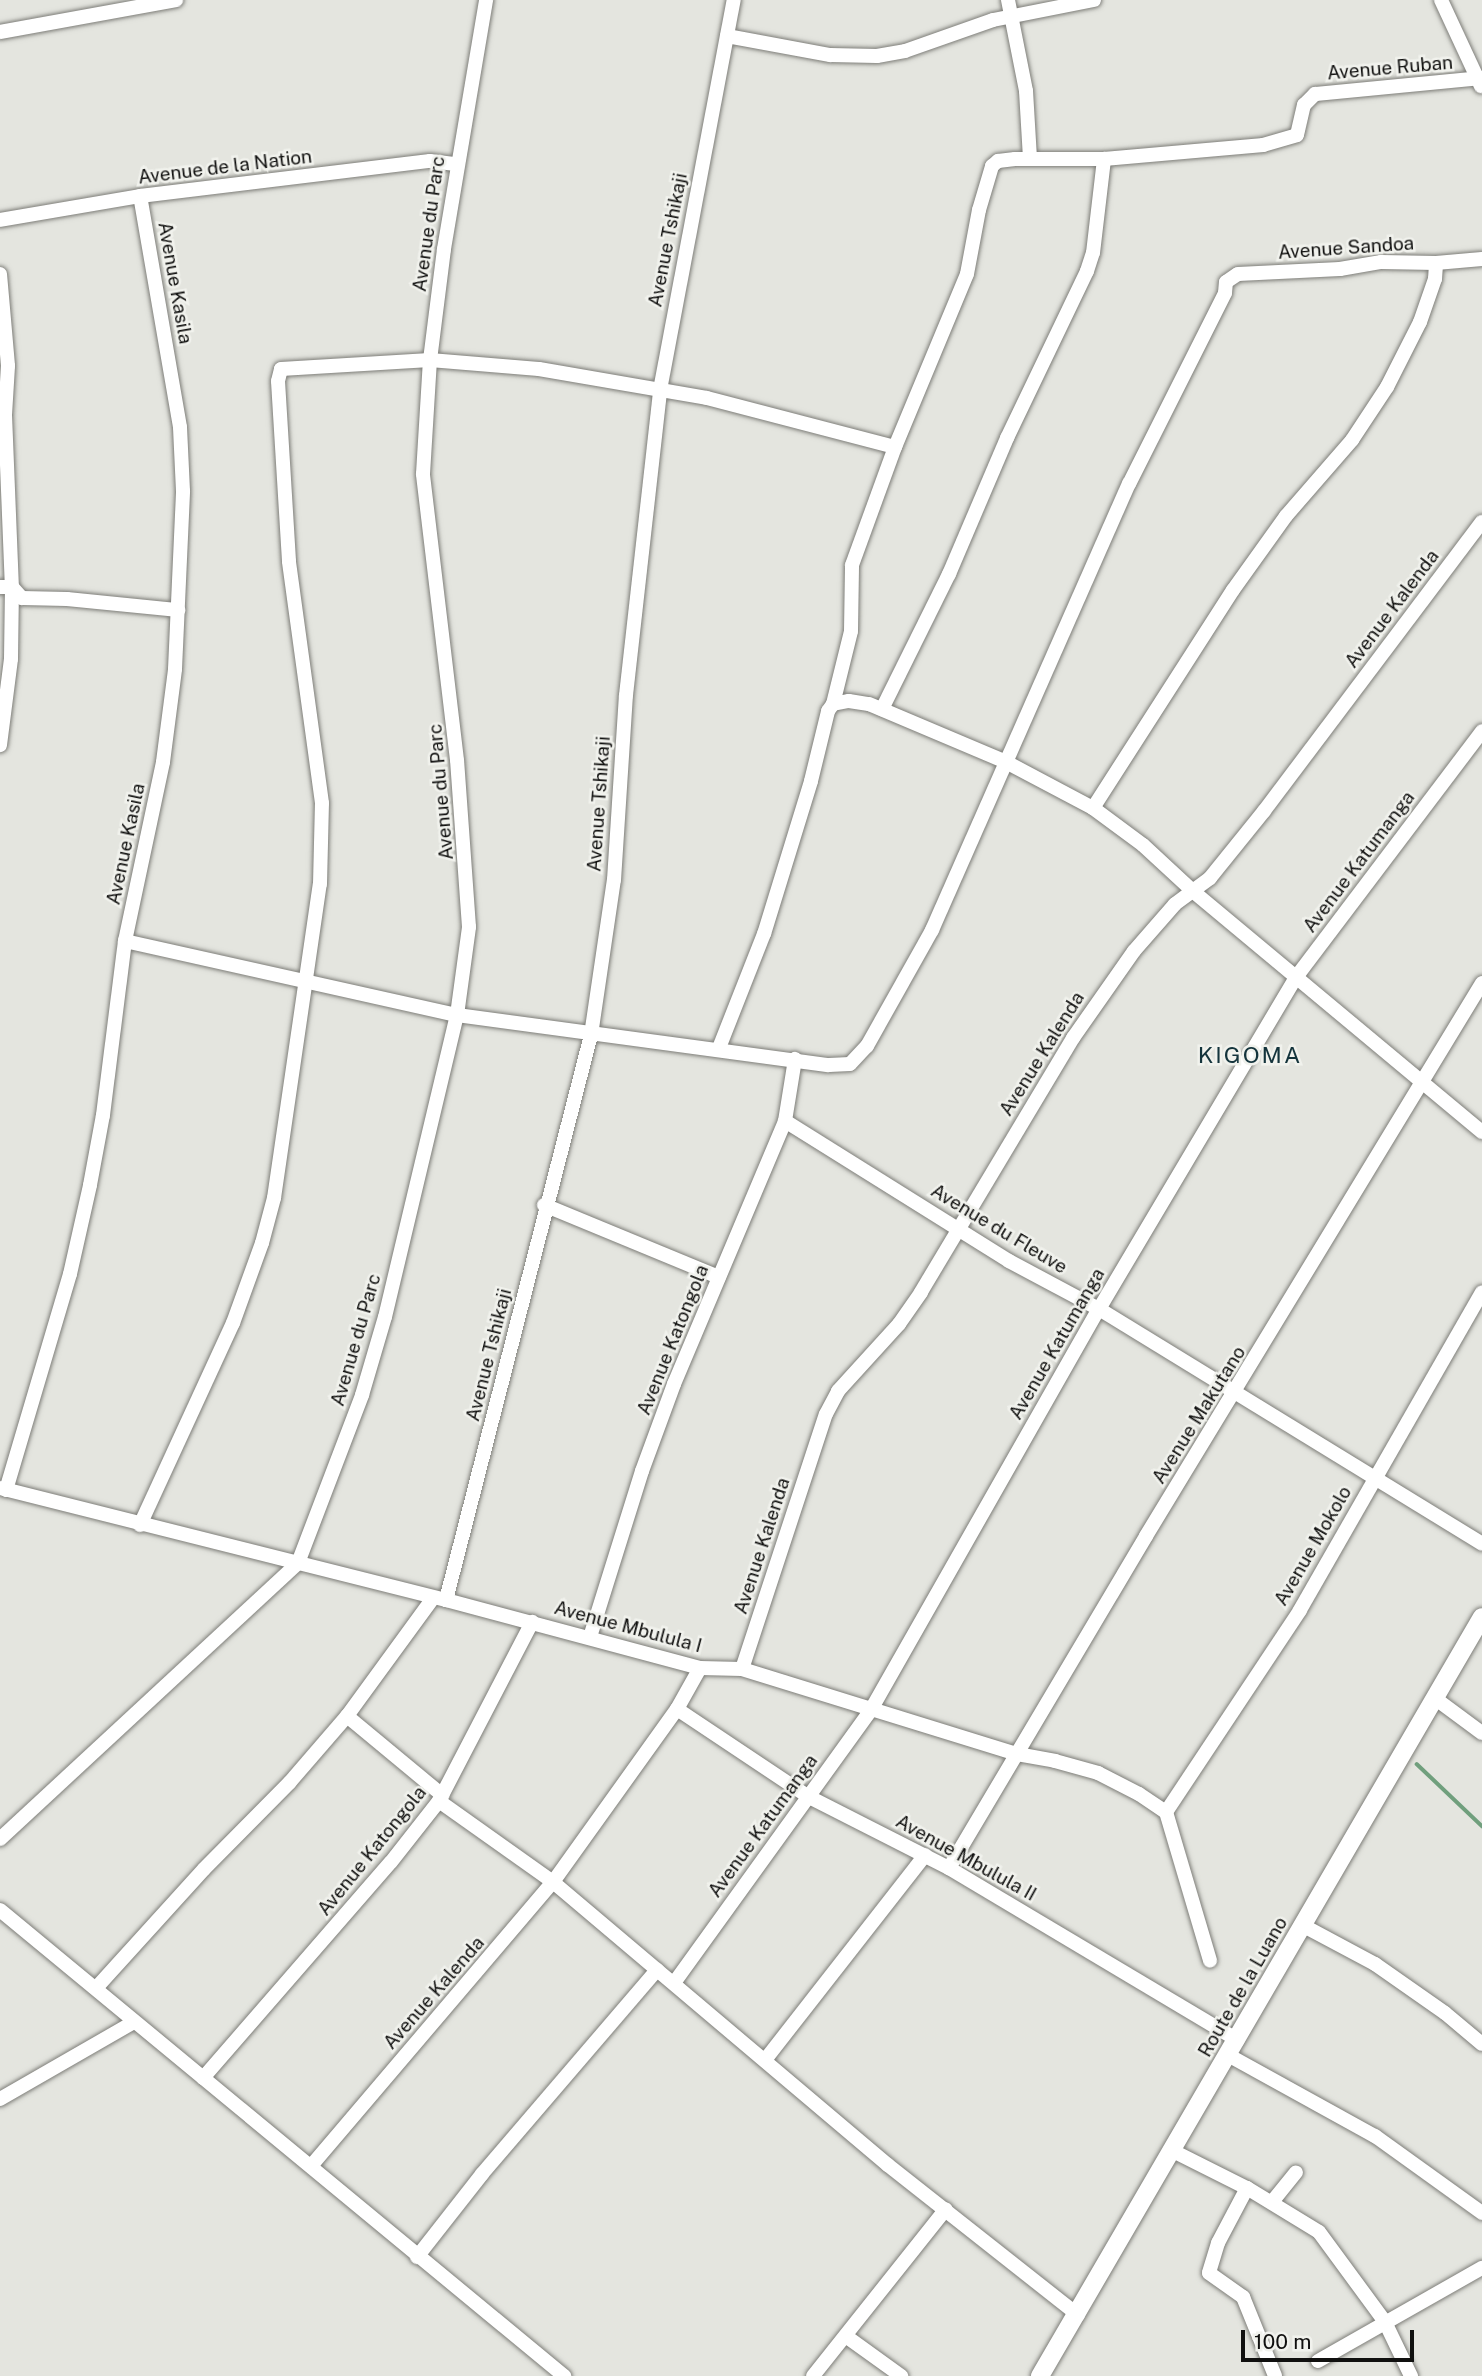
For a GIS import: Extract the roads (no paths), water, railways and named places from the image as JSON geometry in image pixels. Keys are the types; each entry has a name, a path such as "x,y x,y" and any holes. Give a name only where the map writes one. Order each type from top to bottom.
{"street":[{"path":"0,32 176,0"},
{"name":"Avenue du Parc","path":"298,1563 362,1395 385,1317 457,1015 467,956 470,904 449,677 423,474 430,360 456,164 486,0"},
{"name":"Avenue Tshikaji","path":"439,1599 591,1035 614,880 626,695 660,390 734,0"},
{"path":"1008,0 1009,16 1026,91 1030,158"},
{"path":"727,36 830,55 877,56 905,51 1009,16 1094,0"},
{"path":"1441,0 1481,81"},
{"name":"Avenue Ruban","path":"1104,159 1253,146 1290,138 1300,132 1304,105 1315,94 1481,81"},
{"path":"719,1048 764,934 811,781 828,711 833,704 851,631 852,565 895,447 967,274 979,211 992,166 1001,160 1030,158 1104,159 1093,253 1087,271 1007,438 948,574 882,709"},
{"name":"Avenue de la Nation","path":"0,220 140,197 430,160 456,164"},
{"name":"Avenue Kasila","path":"3,1489 70,1274 90,1185 103,1115 125,942 163,762 175,668 183,491 180,427 140,197"},
{"name":"Avenue Sandoa","path":"1006,762 1129,484 1225,293 1226,282 1238,274 1340,269 1395,261 1436,263 1482,259"},
{"path":"1093,808 1233,590 1286,516 1352,440 1387,387 1420,322 1435,279 1436,263"},
{"path":"0,274 8,366 3,415 10,659 0,745"},
{"path":"140,1525 233,1323 262,1243 274,1198 320,884 322,803 289,561 279,372 284,368 298,366 430,360 539,369 707,398 895,447"},
{"name":"Avenue Kalenda","path":"742,1670 832,1402 899,1324 921,1293 1100,999 1151,930 1175,904 1210,878 1264,811 1482,522"},
{"path":"6,587 22,598 66,599 178,610"},
{"path":"833,704 860,701 882,709 1006,762 1093,808 1143,845 1194,892 1482,1132"},
{"name":"Avenue Katumanga","path":"674,1983 872,1707 1099,1309 1297,976 1482,731"},
{"path":"125,942 457,1015 591,1035 719,1048 842,1066 860,1055 932,930 1006,762"},
{"name":"Avenue Makutano","path":"949,1868 1146,1536 1237,1391 1482,983"},
{"name":"Avenue Katongola","path":"590,1637 654,1438 785,1121 795,1059"},
{"name":"Avenue du Fleuve","path":"785,1121 959,1227 1009,1261 1099,1309 1237,1391 1482,1544"},
{"path":"544,1205 719,1277"},
{"name":"Avenue Mokolo","path":"1166,1812 1300,1610 1374,1476 1481,1295"},
{"name":"Avenue Mbulula I","path":"3,1489 532,1622 700,1668 742,1670 872,1707 1017,1754 1055,1760 1098,1773 1139,1794 1166,1812"},
{"path":"0,1839 298,1563"},
{"path":"97,1987 204,1869 290,1782 347,1716 439,1599"},
{"name":"Route de la Luano","path":"1040,2376 1174,2151 1482,1617"},
{"name":"Avenue Katongola","path":"203,2078 391,1862 440,1798 532,1622"},
{"name":"Avenue Kalenda","path":"311,2166 553,1882 677,1709 700,1668"},
{"path":"1436,1699 1482,1733"},
{"name":"Avenue Mbulula II","path":"677,1709 808,1797 949,1868 1375,2136 1482,2213"},
{"path":"347,1716 440,1798 553,1882 765,2060 1078,2315"},
{"path":"1166,1812 1210,1961"},
{"path":"765,2060 925,1855"},
{"path":"2,1914 97,1987 134,2022 564,2376"},
{"path":"1302,1925 1375,1964 1445,2013 1482,2044"},
{"path":"417,2257 482,2174 657,1970"},
{"path":"0,2099 134,2022"},
{"path":"1174,2151 1247,2188 1319,2232 1385,2322 1411,2376"},
{"path":"1272,2202 1296,2172"},
{"path":"1247,2188 1218,2244 1209,2273 1242,2297 1275,2376"},
{"path":"813,2376 847,2337 946,2209"},
{"path":"1318,2361 1482,2268"},
{"path":"847,2337 901,2376"}],"waterway":[{"path":"1417,1764 1482,1826"}],"district":[{"name":"KIGOMA","path":"1250,1055"}]}
